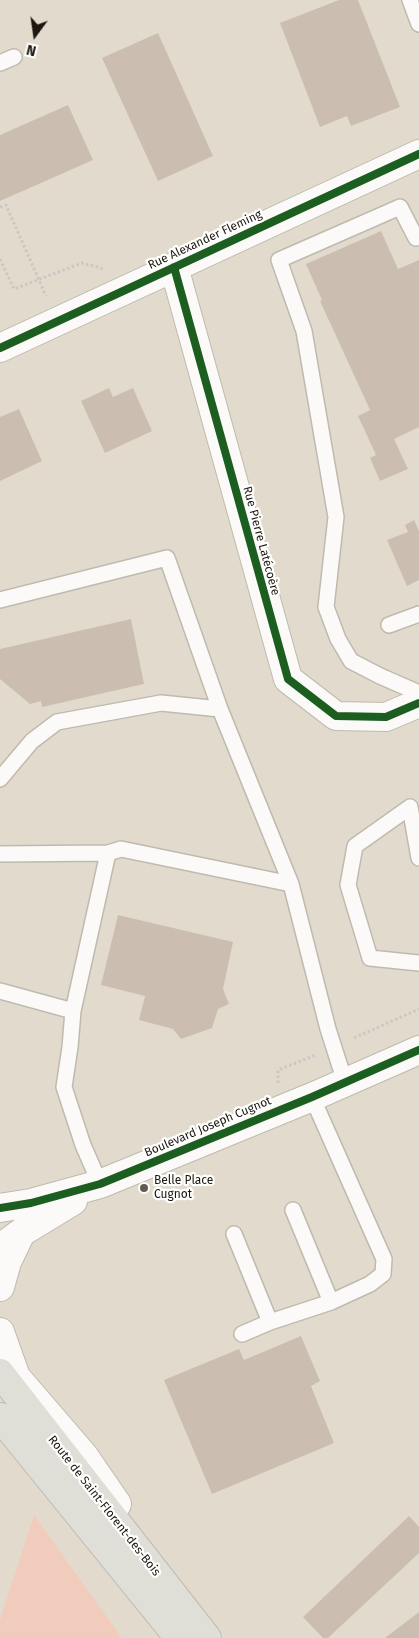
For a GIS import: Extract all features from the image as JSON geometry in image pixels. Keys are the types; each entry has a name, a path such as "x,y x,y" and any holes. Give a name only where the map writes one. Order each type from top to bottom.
{"main road":[{"name":"Route de Saint-Florent-des-Bois","path":"0,1373 207,1638"},
{"name":"Route de Saint-Florent-des-Bois","path":"0,1417 179,1638"}],"street":[{"name":"Rue Alexander Fleming","path":"0,348 419,154"},
{"name":"Rue Pierre Latécoère","path":"174,267 288,679 336,716 386,718 419,704"},
{"name":"Boulevard Joseph Cugnot","path":"0,1208 31,1203 100,1184 312,1097 419,1050"},
{"name":"Boulevard Joseph Cugnot","path":"0,1248 22,1232 100,1184"},
{"path":"0,1287 7,1262 22,1232"},
{"path":"0,1332 16,1376 84,1456 211,1638"}],"lane":[{"path":"410,0 419,24"},
{"path":"416,238 400,207 279,260 304,331 336,517 326,607 338,639 351,660 380,676 419,693"},
{"path":"0,600 167,558 220,710 291,884 344,1082"},
{"path":"389,625 419,614"},
{"path":"0,779 32,741 57,722 160,703 220,710"},
{"path":"419,858 410,806 355,846 348,885 370,958 419,963"},
{"path":"0,854 108,853 121,849 291,884"},
{"path":"100,1184 83,1144 64,1087 73,1011 108,853"},
{"path":"0,991 73,1011"},
{"path":"242,1334 270,1322 331,1302 370,1284 383,1274 384,1259 312,1097"},
{"path":"293,1210 331,1302"},
{"path":"234,1234 270,1322"}],"path":[{"path":"0,207 6,205 49,303"},
{"path":"0,259 14,289 82,264 101,268 107,278"},
{"path":"270,1086 278,1083 278,1070 419,1009"}],"shaded area":[{"path":"34,1515 122,1638 0,1638 0,1620"}],"building":[{"path":"339,0 358,0 400,107 351,126 347,116 320,127 280,23"},
{"path":"158,33 213,156 158,181 102,58"},
{"path":"68,105 93,160 0,201 0,135"},
{"path":"381,231 398,269 419,260 419,427 394,439 408,469 380,481 370,458 376,455 358,416 370,410 320,301 322,300 306,264"},
{"path":"109,388 113,397 133,388 152,431 105,453 81,401"},
{"path":"19,409 42,461 0,481 0,417"},
{"path":"414,520 419,531 419,580 407,586 387,540 408,532 405,525"},
{"path":"131,619 144,684 42,707 41,701 30,704 0,679 0,649"},
{"path":"118,915 233,942 223,989 229,1004 218,1009 212,1028 181,1039 173,1029 139,1020 145,996 101,985"},
{"path":"301,1336 320,1381 311,1386 334,1443 212,1494 164,1380 239,1349 244,1360"},
{"path":"409,1516 419,1527 419,1553 328,1638 323,1638 303,1617"},
{"path":"419,1612 419,1638 385,1638"}],"cycle path":[{"path":"0,348 419,154"},
{"path":"174,267 288,679 336,716 386,717 419,703"},
{"path":"0,1208 31,1203 100,1184 312,1097 419,1050"}],"place":[{"name":"Belle Place Cugnot","path":"144,1188"}]}
